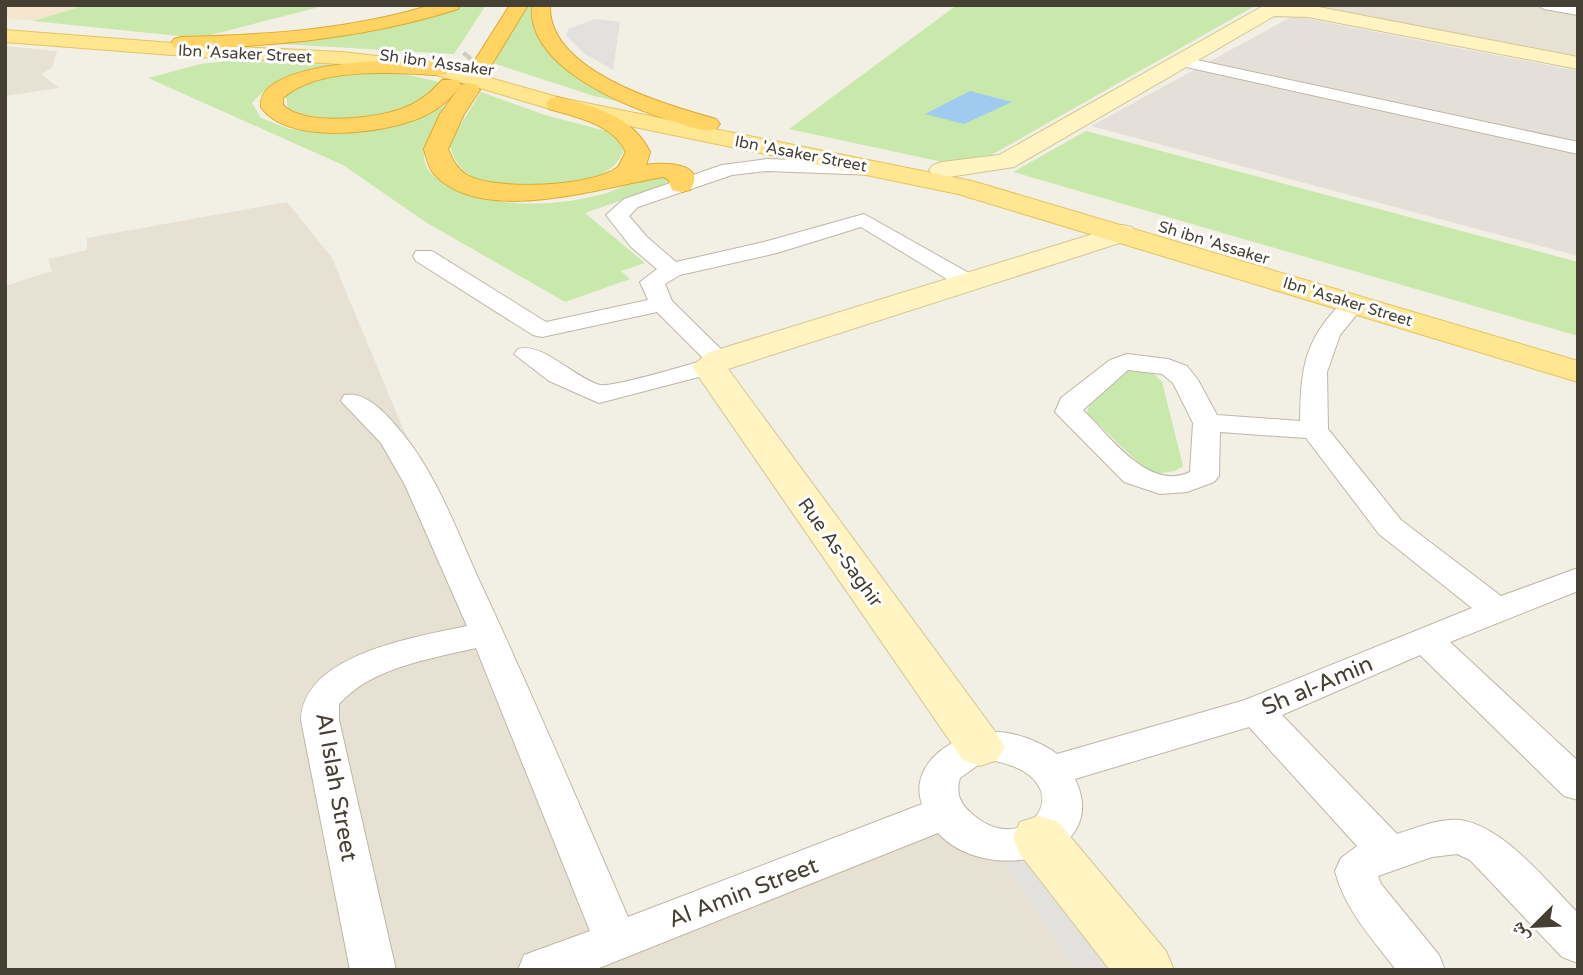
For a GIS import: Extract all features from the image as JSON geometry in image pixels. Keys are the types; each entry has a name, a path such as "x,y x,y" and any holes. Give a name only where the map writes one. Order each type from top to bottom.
{"highway":[{"path":"181,43 254,41 299,36 386,23 451,5"},
{"path":"502,5 479,59 519,5"},
{"path":"541,5 542,28 586,75 631,101 708,124"},
{"path":"360,67 452,81 438,99 417,110 366,123 322,125 299,122 277,113 271,106 274,94 279,89 323,72 360,67"},
{"path":"452,81 452,114 436,149 442,167 467,184 499,191 541,194 592,186 624,176 665,169 681,175 681,184"},
{"path":"557,104 599,118 630,135 638,152 624,176"}],"main road":[{"path":"1296,5 1578,60"},
{"path":"1008,174 1265,8 1308,11 1578,60"},
{"name":"Sh ibn 'Assaker","path":"5,26 181,43 362,51 485,66 610,104 942,170 1008,174 1136,219 1578,350"},
{"name":"Ibn 'Asaker Street","path":"5,36 198,51 342,58 884,170 963,187 1122,233 1578,372"},
{"path":"714,363 1122,233"},
{"name":"Rue As-Saghir","path":"714,363 980,747"},
{"path":"1039,838 1145,970"}],"street":[{"path":"1544,5 1578,11"},
{"path":"1184,62 1578,148"},
{"path":"672,270 639,242 617,215 631,203 681,184 748,166 884,170"},
{"path":"527,354 558,375 598,395 714,363 662,304 652,282 672,270 769,248 864,220 968,282"},
{"path":"425,256 542,330 662,304"},
{"path":"1354,303 1328,333 1314,372 1314,430 1390,527 1498,611"},
{"path":"1140,363 1178,372 1207,423 1204,475 1195,481 1166,485 1146,483 1134,476 1069,412 1071,404 1119,365 1140,363"},
{"path":"354,401 374,419 407,461 487,633 616,940"},
{"path":"1207,423 1314,430"},
{"name":"Sh al-Amin","path":"1050,771 1255,712 1425,639 1578,579"},
{"name":"Al Islah Street","path":"373,970 320,720 321,700 341,679 361,668 487,633"},
{"path":"1425,639 1578,785"},
{"path":"1255,712 1389,853"},
{"path":"980,747 1016,750 1035,758 1050,771 1059,785 1063,800 1061,815 1052,828 1039,838 1025,843 991,843 969,835 945,812 939,796 939,780 946,766 959,755 980,747"},
{"name":"Al Amin Street","path":"540,970 945,812"},
{"path":"1423,970 1362,892 1356,871 1367,860 1432,840 1460,837 1485,848 1578,943"}],"shaded area":[{"path":"5,5 86,5 33,21 5,18"},
{"path":"1296,5 1544,5 1578,11 1578,58"},
{"path":"1293,16 1578,71 1578,256 1091,126"},
{"path":"595,19 620,22 613,70 585,54 566,36 568,29"},
{"path":"5,46 57,51 52,68 41,74 59,88 5,96"},
{"path":"287,202 332,258 616,940 945,812 991,843 1075,970 5,970 5,286 52,271 48,259 87,250 87,238"},
{"path":"991,843 1025,843 1145,970 1075,970"}],"green space":[{"path":"86,5 327,5 199,38 33,21"},
{"path":"465,5 486,5 454,54 264,43 428,17"},
{"path":"526,5 532,7 533,20 539,35 630,104 594,96 493,63"},
{"path":"957,5 1253,7 986,158 952,164 789,129"},
{"path":"229,61 337,65 280,82 252,103 261,118 289,129 337,131 421,116 449,104 429,138 424,159 427,168 436,177 469,194 508,202 548,203 607,193 652,174 659,173 672,178 662,186 585,213 645,263 621,271 630,279 565,302 427,223 343,165 148,78 201,64"},
{"path":"387,70 439,82 431,95 417,105 381,116 340,119 302,114 288,108 286,96 297,88 322,78"},
{"path":"481,92 545,115 606,131 619,141 624,151 611,168 581,181 518,187 481,181 461,168 449,143"},
{"path":"1086,131 1578,262 1578,336 1013,172"},
{"path":"1130,370 1153,373 1162,382 1183,466 1175,471 1147,471 1087,413 1089,405"}],"water":[{"path":"970,91 1012,102 964,124 925,114"}],"tunnel":[{"path":"450,85 473,58"}]}
